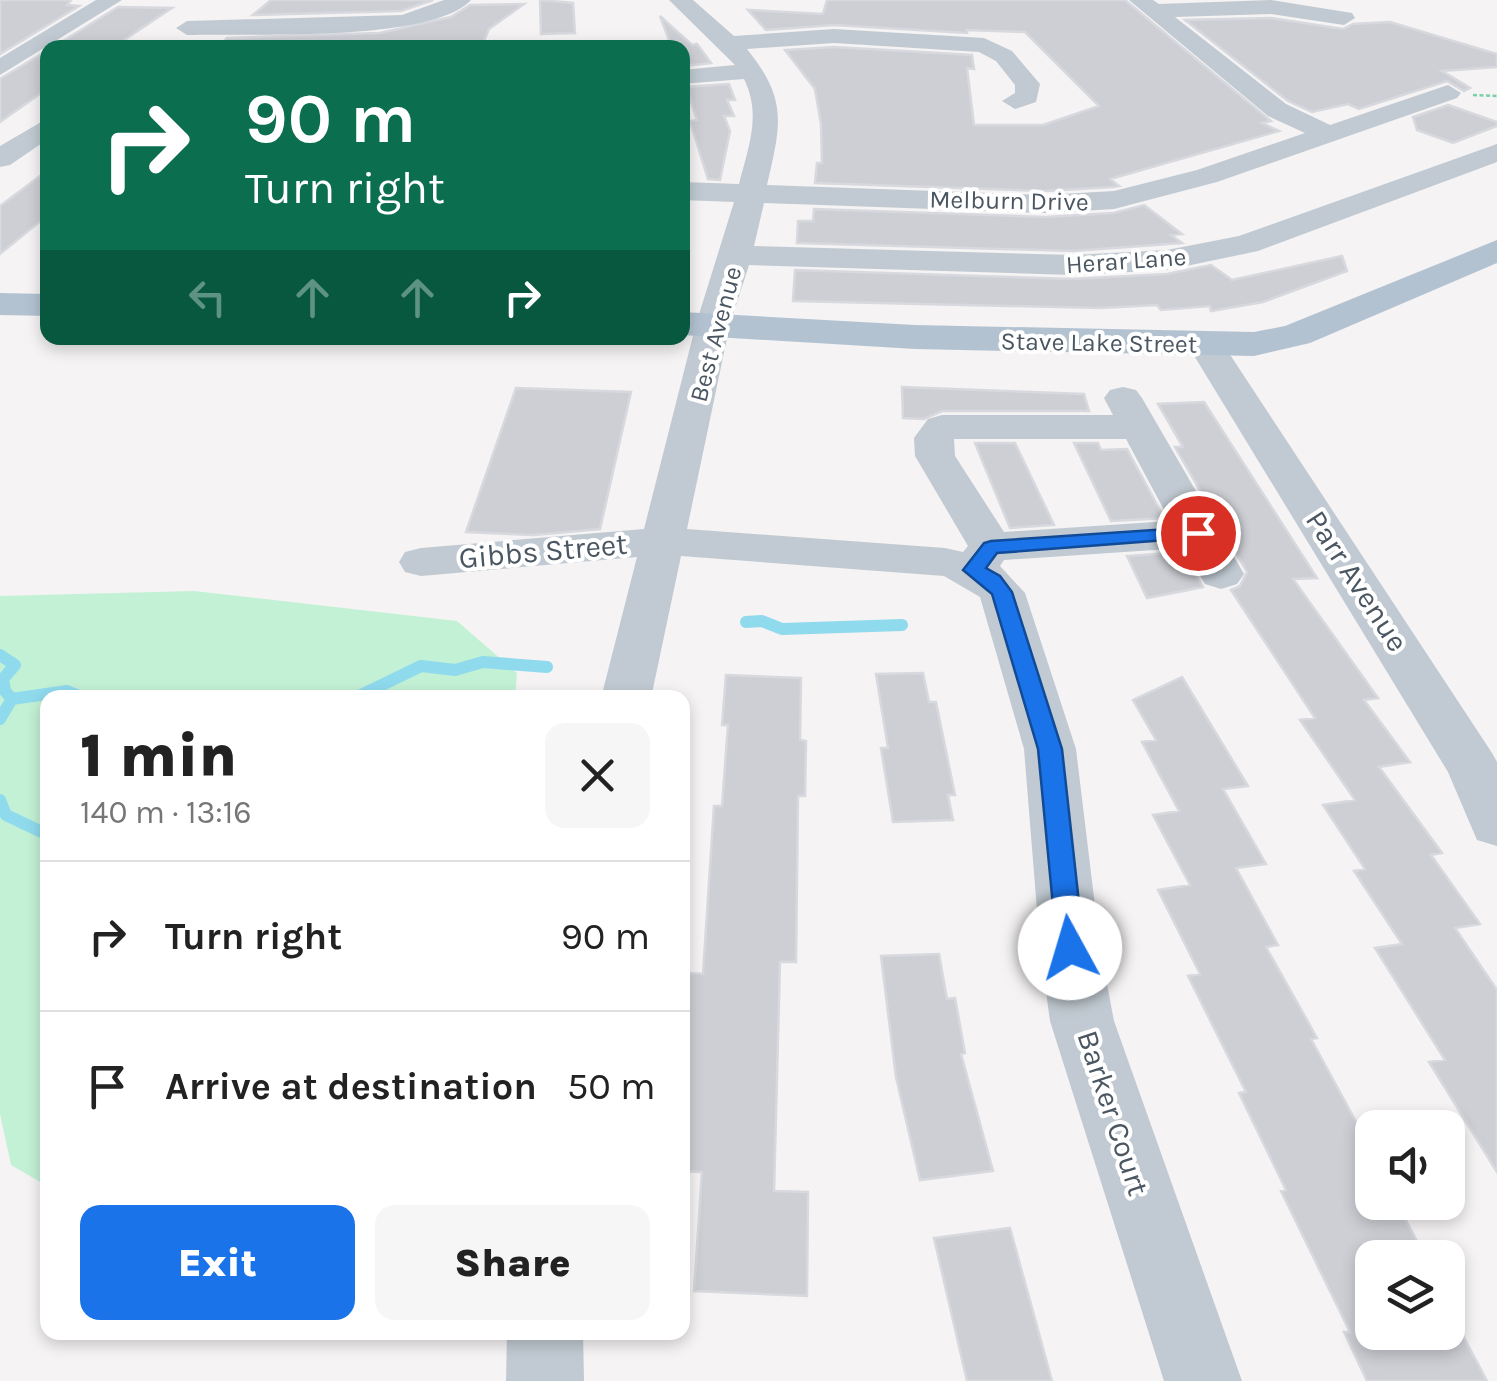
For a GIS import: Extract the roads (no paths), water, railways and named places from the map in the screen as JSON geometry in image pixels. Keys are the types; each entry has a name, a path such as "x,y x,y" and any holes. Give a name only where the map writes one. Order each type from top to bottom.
{"main road":[{"name":"Stave Lake Street","path":"698,324 915,337 1254,344 1296,335 1497,250"},
{"path":"0,304 40,305"}],"street":[{"path":"45,40 110,0"},
{"path":"227,0 180,33 402,22 434,14 460,0"},
{"name":"Best Avenue","path":"628,690 664,541 698,324 736,254 768,123 764,90 752,71 728,42 680,0"},
{"path":"1147,6 1270,7 1344,18"},
{"path":"1147,6 1278,110 1326,133"},
{"path":"728,42 834,36 984,46 1004,56 1028,84 1027,97 1016,101"},
{"path":"0,68 40,43"},
{"path":"690,76 752,71"},
{"name":"Melburn Drive","path":"690,191 1045,204 1114,200 1206,176 1448,92"},
{"path":"0,159 40,132"},
{"name":"Herar Lane","path":"736,254 1127,264 1207,254 1246,244 1497,152"},
{"path":"1206,176 1240,190"},
{"path":"1274,205 1308,220"},
{"name":"Parr Avenue","path":"1205,344 1473,766 1497,824"},
{"name":"Barker Court","path":"1198,533 1130,410 942,427 934,438 934,456 993,581 1002,592 1050,749 1070,948 1082,1021 1203,1381"},
{"path":"664,541 945,562 1198,533 1221,574"},
{"name":"Gibbs Street","path":"421,562 664,541"},
{"path":"545,1340 545,1381"}],"waterway":[{"path":"746,622 762,621 782,629 902,625"},
{"path":"0,655 15,665 3,679 5,691 12,699"},
{"path":"372,690 421,666 455,670 483,662 547,667"},
{"path":"12,699 40,695"},
{"path":"0,719 12,699"},
{"path":"0,800 6,815 40,831"}]}
